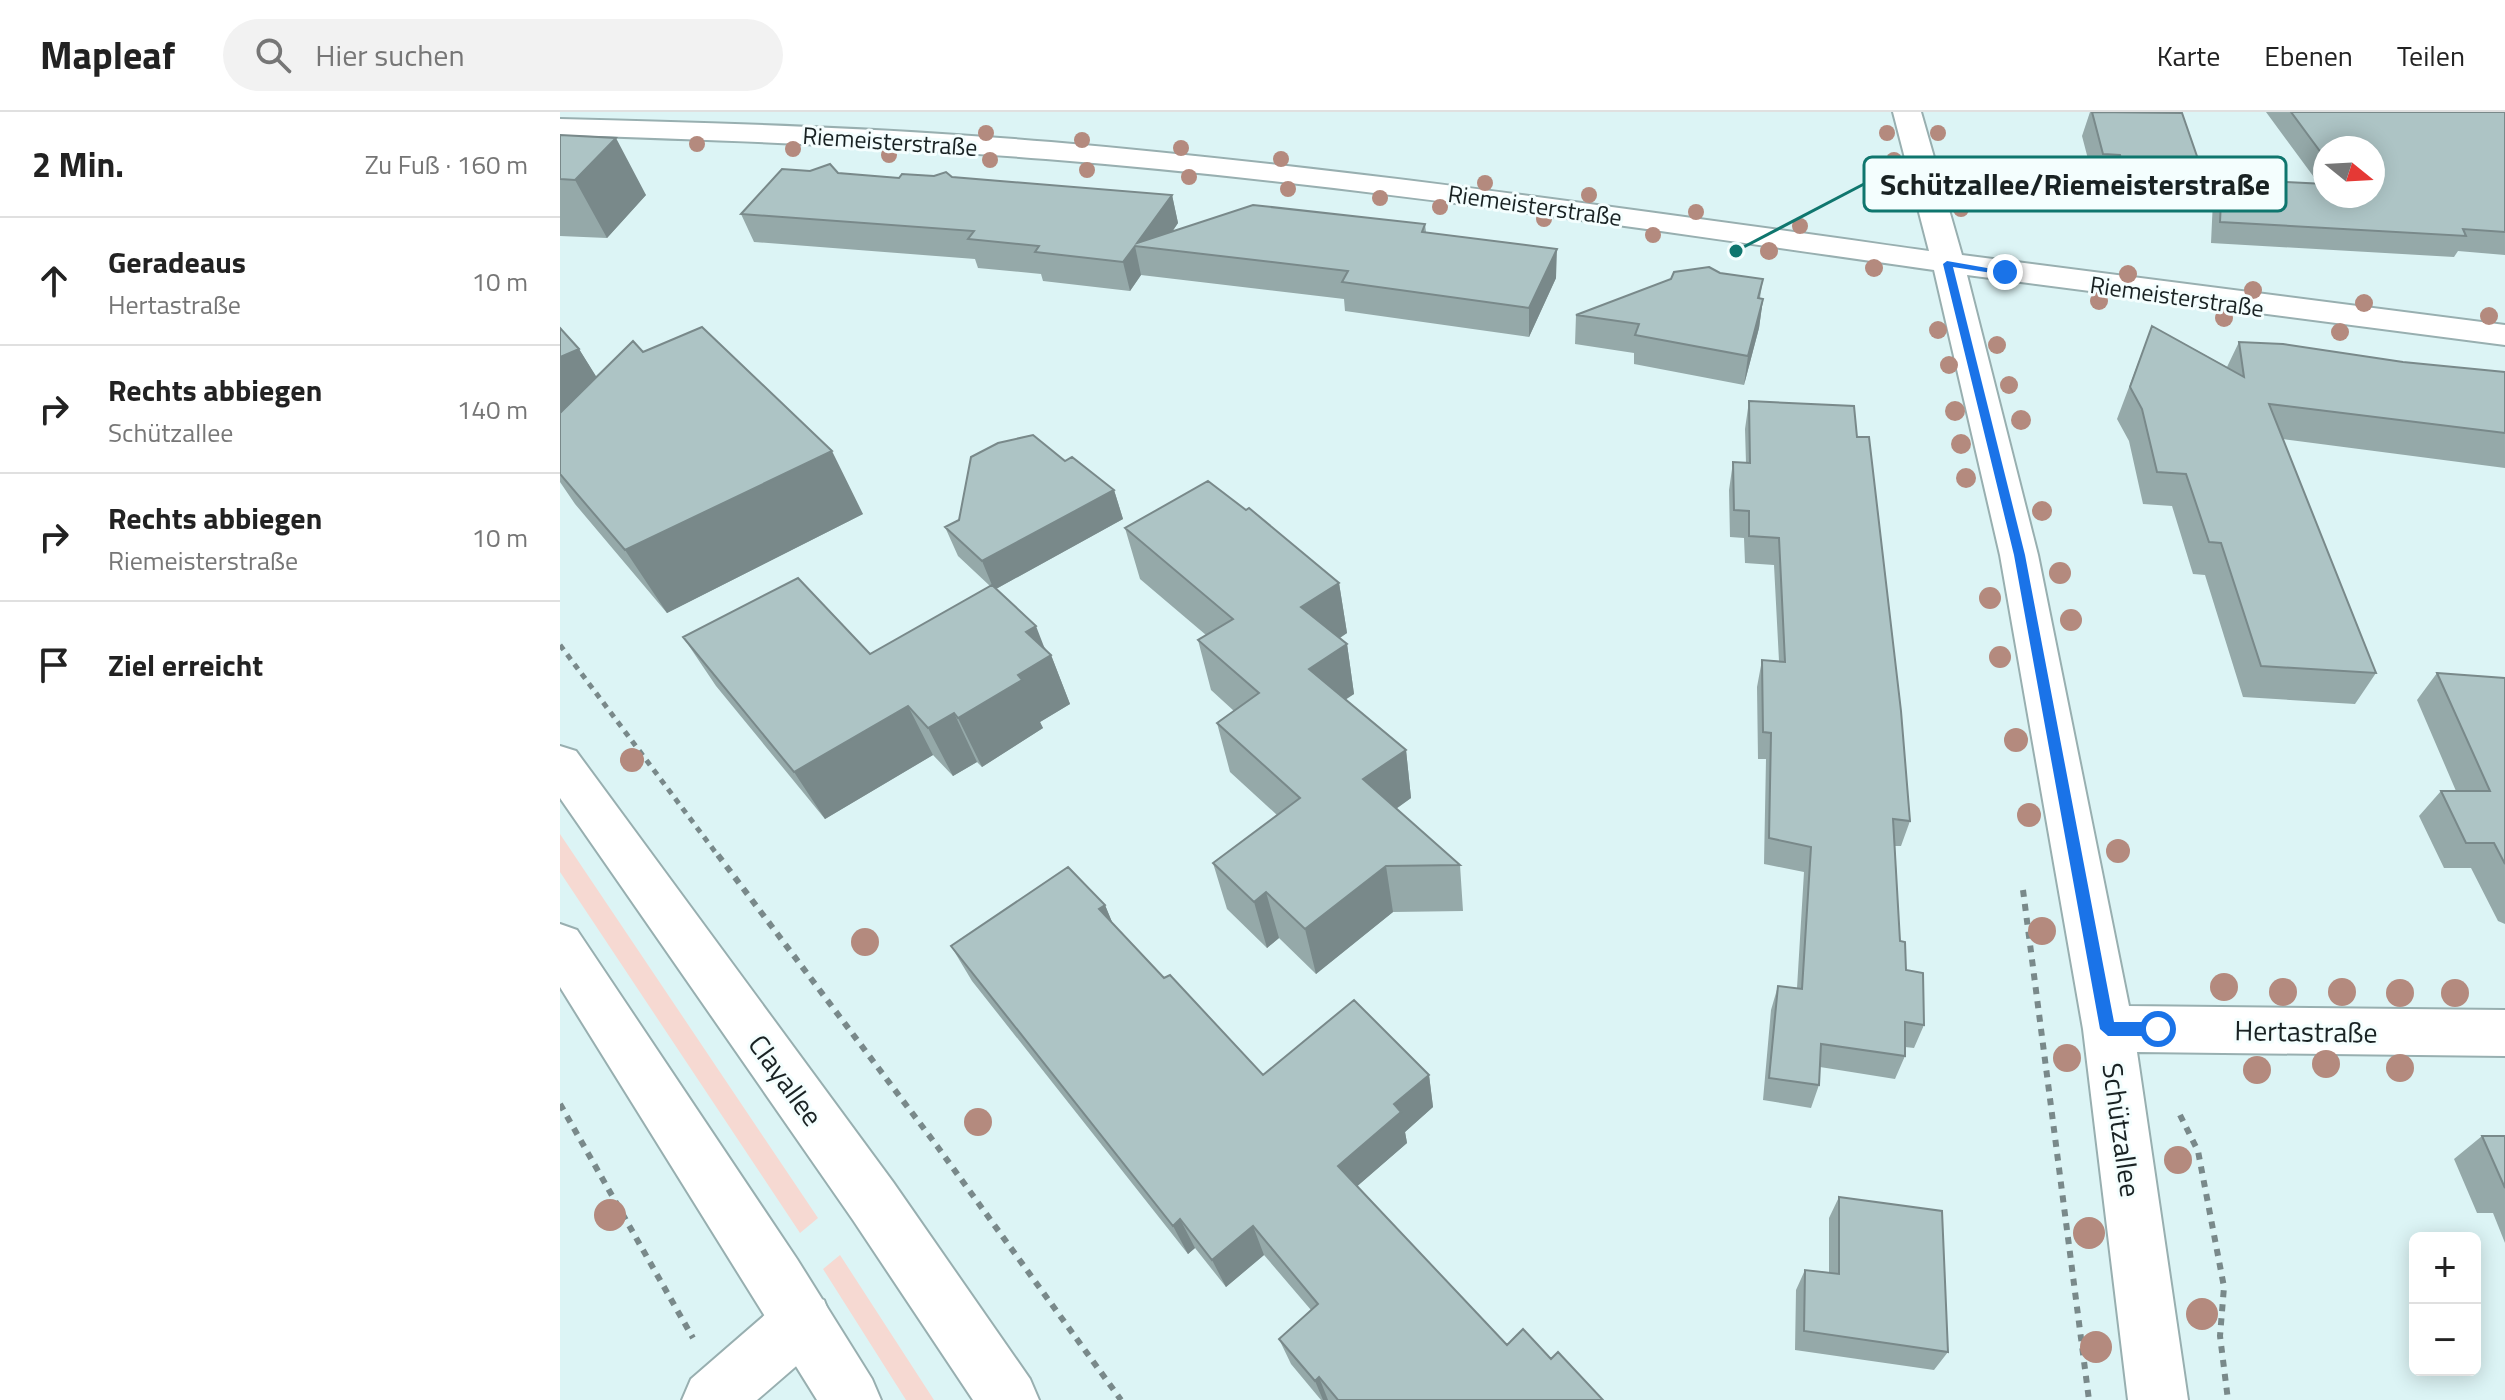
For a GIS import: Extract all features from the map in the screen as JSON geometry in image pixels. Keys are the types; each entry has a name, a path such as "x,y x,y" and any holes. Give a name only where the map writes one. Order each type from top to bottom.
{"street":[{"name":"Schützallee","path":"1907,112 2019,555 2108,1029 2158,1400"},
{"name":"Riemeisterstraße","path":"560,127 682,129 890,140 1271,172 1503,199 2287,311 2505,335"},
{"name":"Clayallee","path":"560,763 873,1201 1009,1400"},
{"path":"560,945 851,1400"},
{"name":"Hertastraße","path":"2108,1029 2505,1033"},
{"path":"712,1400 803,1321"}],"path":[{"path":"560,645 937,1146 1121,1400"},
{"path":"2021,877 2089,1400"},
{"path":"560,1104 683,1322"},
{"path":"2178,1112 2198,1151 2224,1287 2220,1336 2228,1400"}],"shaded area":[{"path":"560,834 818,1218 800,1233 560,872"},
{"path":"840,1255 934,1400 906,1400 823,1269"}],"building":[{"path":"2092,112 2182,113 2200,165 2121,159 2120,155 2103,154"},
{"path":"2291,112 2505,112 2505,232 2463,229 2466,236 2220,222 2222,179 2313,183 2313,208 2385,208 2385,136 2313,136 2313,142"},
{"path":"560,135 616,138 575,180 560,179"},
{"path":"830,164 838,173 899,178 902,174 934,176 946,172 952,177 1172,195 1137,243 1253,205 1425,224 1422,232 1557,249 1529,308 1342,282 1348,271 1135,246 1123,262 1035,252 1039,246 968,239 974,231 741,214 782,169 810,171"},
{"path":"1709,267 1720,273 1763,279 1758,298 1763,299 1748,356 1635,335 1639,324 1576,315 1671,279 1674,272"},
{"path":"2152,326 2244,377 2239,342 2283,344 2403,362 2505,372 2505,433 2269,404 2376,673 2261,666 2221,543 2209,542 2186,474 2157,472 2142,409 2130,387"},
{"path":"702,327 832,451 625,550 560,474 560,413 633,341 643,352"},
{"path":"560,328 579,349 560,357"},
{"path":"1749,401 1854,406 1857,437 1869,437 1901,711 1910,821 1893,819 1900,941 1905,942 1906,970 1923,973 1924,1025 1905,1022 1905,1056 1821,1044 1819,1085 1769,1078 1778,986 1802,989 1811,847 1769,838 1771,733 1763,732 1762,660 1785,662 1779,538 1749,536 1749,511 1734,510 1733,462 1750,463"},
{"path":"1033,435 1065,461 1072,457 1114,490 982,561 945,527 959,520 971,457 998,443"},
{"path":"1208,481 1246,510 1249,508 1339,583 1301,607 1347,644 1309,669 1406,750 1363,779 1460,865 1386,866 1305,929 1266,892 1254,902 1213,863 1300,798 1217,723 1259,693 1198,640 1233,619 1125,528"},
{"path":"798,578 870,654 992,585 1036,626 1026,632 1051,655 1018,675 1022,680 958,718 954,713 928,728 908,706 794,772 683,637"},
{"path":"2437,673 2505,678 2505,864 2494,843 2466,843 2441,791 2490,791"},
{"path":"1068,867 1105,905 1099,909 1164,978 1170,975 1263,1075 1354,1000 1429,1075 1394,1104 1401,1112 1338,1166 1507,1345 1523,1329 1551,1359 1558,1352 1603,1400 1338,1400 1319,1377 1315,1381 1279,1339 1318,1304 1253,1226 1212,1260 1180,1219 1173,1226 951,946"},
{"path":"2482,1136 2505,1136 2505,1188"},
{"path":"1839,1197 1942,1211 1948,1352 1804,1331 1805,1270 1839,1274"}],"place":[{"name":"Schützallee/Riemeisterstraße","path":"1736,251"}],"route":[{"path":"2005,272 1947,264 2019,555 2108,1029 2158,1029"}]}
